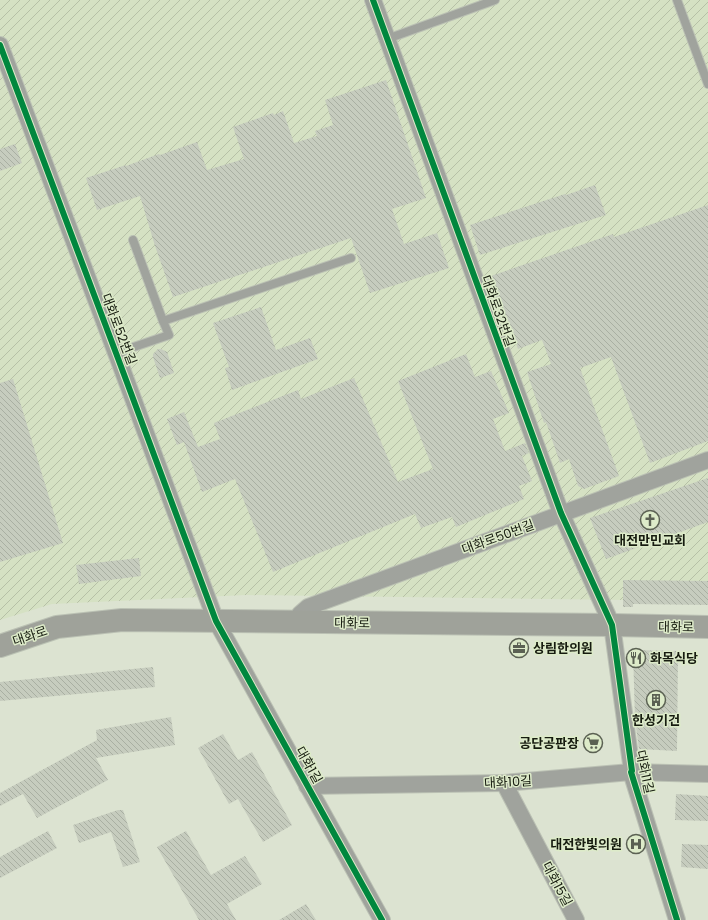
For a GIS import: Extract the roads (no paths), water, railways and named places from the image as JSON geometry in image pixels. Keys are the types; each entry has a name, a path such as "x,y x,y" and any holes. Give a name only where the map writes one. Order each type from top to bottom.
{"main road":[{"name":"대화로","path":"0,646 57,627 122,620 708,627"}],"street":[{"name":"대화로32번길","path":"373,0 561,514 612,625"},
{"name":"대화로52번길","path":"0,45 216,621"},
{"name":"대화로50번길","path":"295,622 300,614 308,607 708,460"},
{"name":"대화1길","path":"216,621 382,920"},
{"name":"대화11길","path":"612,625 631,772 677,920"},
{"name":"대화10길","path":"307,786 504,783 631,772 708,774"},
{"name":"대화15길","path":"504,783 576,920"}],"lane":[{"path":"387,39 495,0"},
{"path":"677,0 708,84"},
{"path":"116,353 169,335 133,240"},
{"path":"163,321 351,258"}],"place":[{"name":"대전만민교회","path":"650,520"},
{"name":"상림한의원","path":"519,648"},
{"name":"화목식당","path":"636,658"},
{"name":"한성기건","path":"656,700"},
{"name":"공단공판장","path":"593,743"},
{"name":"대전한빛의원","path":"636,844"}]}
